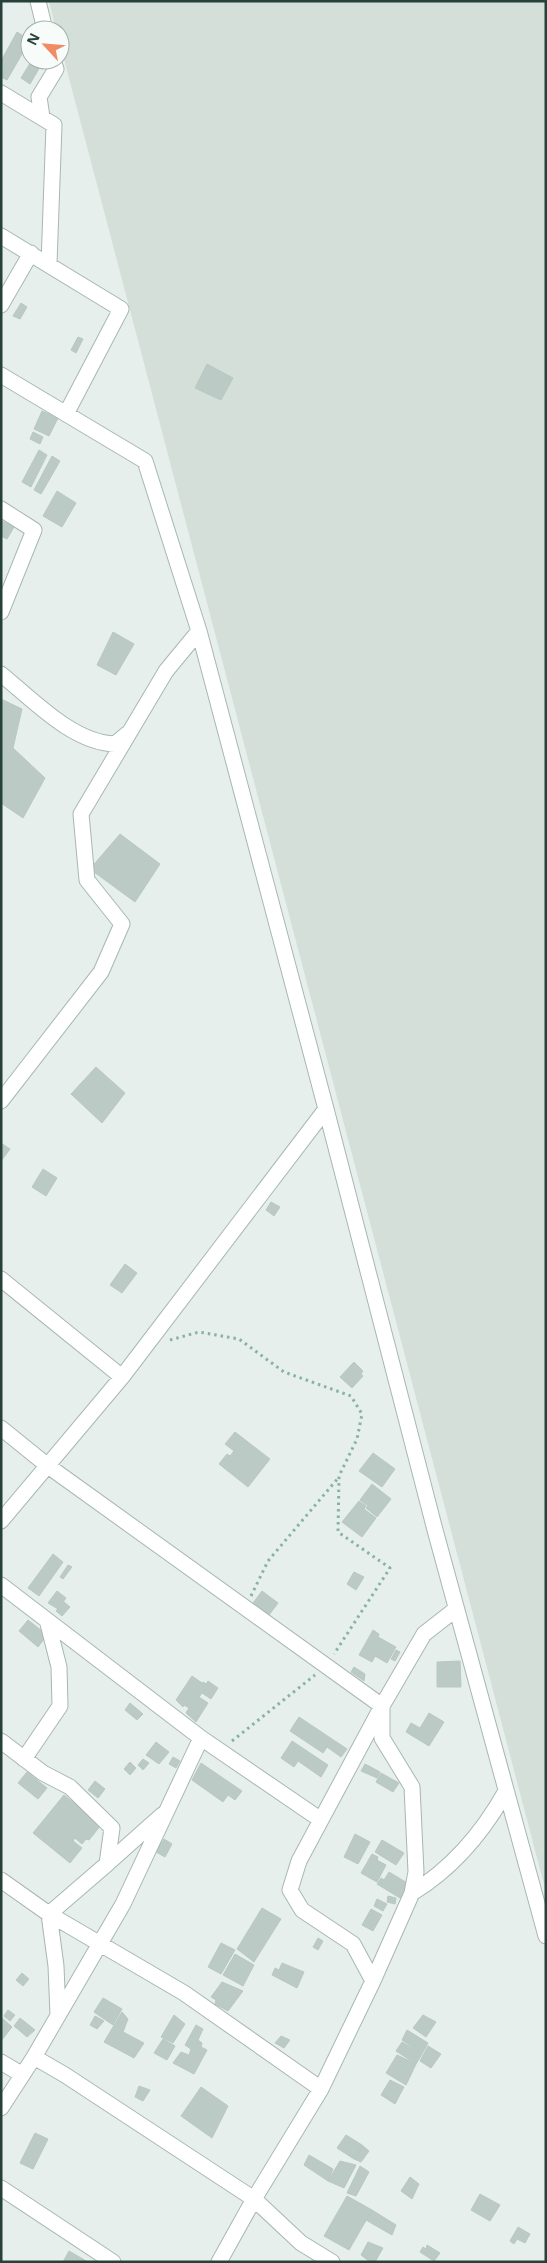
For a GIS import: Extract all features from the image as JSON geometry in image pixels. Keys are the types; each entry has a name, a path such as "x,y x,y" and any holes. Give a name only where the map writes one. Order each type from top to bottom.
{"street":[{"path":"38,1 43,20"},
{"path":"42,118 39,97 55,70"},
{"path":"1,93 54,125 49,264"},
{"path":"1,236 121,309 66,414"},
{"path":"1,305 30,253"},
{"path":"1,375 145,461 199,631 456,1609 546,1936"},
{"path":"1,509 34,530 1,612"},
{"path":"1,674 56,719 85,738 100,744 115,744 126,737 166,671 199,631"},
{"path":"1,1101 102,972 122,924 88,880 81,814 166,671"},
{"path":"1,1521 122,1377 326,1109"},
{"path":"1,1279 122,1377"},
{"path":"1,1428 48,1466 246,1606 382,1706"},
{"path":"1,1585 201,1738 321,1820"},
{"path":"374,1981 353,1944 302,1910 290,1890 299,1862 382,1706 409,1663 424,1634 456,1609"},
{"path":"24,1759 60,1706 59,1667 47,1620"},
{"path":"219,2262 254,2199 321,2089 374,1981 412,1893 416,1872 412,1787 382,1738 382,1706"},
{"path":"1,2108 21,2074 34,2057 123,1904 201,1738"},
{"path":"1,1741 43,1773 70,1787 112,1828 107,1864"},
{"path":"412,1893 436,1878 479,1835 506,1792"},
{"path":"49,1914 166,1812"},
{"path":"1,1880 49,1914 184,1993 321,2089"},
{"path":"49,1914 56,1966 58,2016"},
{"path":"34,2057 65,2075 254,2199 301,2243 332,2262"},
{"path":"1,2062 21,2074"},
{"path":"1,2188 113,2262"},
{"path":"301,2243 308,2262"}],"path":[{"path":"146,1346 199,1332 239,1339 284,1372 351,1396 362,1414 357,1439 339,1476 268,1561 246,1606"},
{"path":"220,1751 327,1665 390,1568 338,1532 339,1476"}],"shaded area":[{"path":"49,1 546,1 546,1892 67,70 70,70 70,20 54,20"}],"building":[{"path":"17,32 20,34 20,57 7,80 1,77 1,61"},
{"path":"26,70 38,70 30,84 21,78"},
{"path":"21,303 27,307 20,319 13,316"},
{"path":"78,337 83,339 76,353 71,350"},
{"path":"207,364 233,378 221,400 195,388"},
{"path":"42,411 58,418 49,436 34,429"},
{"path":"33,432 43,437 40,444 30,439"},
{"path":"39,450 47,455 31,487 22,482"},
{"path":"52,456 60,461 41,494 34,490"},
{"path":"57,491 76,503 62,527 43,516"},
{"path":"2,521 14,527 7,539 1,536"},
{"path":"113,632 134,644 116,675 97,665"},
{"path":"1,699 22,709 13,748 45,778 23,818 1,803"},
{"path":"120,834 160,864 135,902 90,869"},
{"path":"96,1067 125,1093 102,1123 71,1094"},
{"path":"1,1143 10,1149 1,1161"},
{"path":"43,1169 57,1178 46,1196 32,1187"},
{"path":"271,1202 280,1207 274,1216 266,1210"},
{"path":"125,1264 137,1273 122,1293 110,1285"},
{"path":"354,1362 363,1371 361,1374 363,1376 352,1388 340,1377"},
{"path":"235,1432 270,1459 248,1487 219,1464 227,1454 230,1456 234,1451 225,1444"},
{"path":"373,1453 395,1469 382,1487 359,1471"},
{"path":"372,1484 391,1499 377,1517 360,1500"},
{"path":"359,1501 366,1506 364,1509 376,1518 362,1537 342,1522"},
{"path":"53,1554 63,1562 39,1596 28,1588"},
{"path":"68,1565 72,1567 63,1579 60,1577"},
{"path":"354,1572 364,1577 356,1590 347,1584"},
{"path":"57,1591 66,1598 58,1609 48,1603"},
{"path":"262,1591 278,1603 269,1615 253,1603"},
{"path":"64,1602 70,1607 62,1616 56,1611"},
{"path":"28,1620 47,1635 38,1647 19,1631"},
{"path":"373,1630 379,1634 378,1637 396,1647 387,1663 375,1656 372,1662 359,1655"},
{"path":"396,1650 400,1652 395,1661 391,1659"},
{"path":"460,1661 461,1687 437,1687 437,1662"},
{"path":"354,1667 365,1674 364,1681 351,1672"},
{"path":"192,1676 202,1683 206,1684 208,1681 218,1688 211,1699 202,1693 199,1697 208,1703 196,1722 186,1713 189,1708 184,1705 183,1707 176,1700"},
{"path":"130,1703 143,1714 137,1720 125,1710"},
{"path":"429,1713 444,1722 429,1746 406,1732 411,1723 420,1728"},
{"path":"299,1717 347,1749 341,1757 327,1747 323,1753 290,1731"},
{"path":"292,1741 328,1765 321,1777 298,1761 294,1767 281,1758"},
{"path":"156,1742 169,1752 159,1764 146,1755"},
{"path":"173,1757 180,1761 176,1768 169,1764"},
{"path":"143,1759 149,1763 143,1770 138,1765"},
{"path":"130,1762 136,1768 130,1775 124,1769"},
{"path":"201,1763 242,1791 235,1800 228,1795 223,1802 192,1780"},
{"path":"365,1764 380,1772 377,1778 361,1771"},
{"path":"27,1772 47,1788 38,1799 18,1783"},
{"path":"381,1773 399,1783 393,1792 376,1782"},
{"path":"95,1781 105,1789 98,1798 88,1790"},
{"path":"64,1795 101,1825 89,1840 86,1839 82,1844 75,1838 73,1841 82,1848 70,1863 33,1833"},
{"path":"355,1834 370,1842 358,1864 344,1857"},
{"path":"164,1839 172,1844 165,1857 156,1852"},
{"path":"382,1840 404,1853 396,1865 375,1852"},
{"path":"372,1854 378,1857 377,1860 386,1865 377,1882 361,1873"},
{"path":"389,1872 409,1884 400,1898 377,1884 381,1878 384,1880"},
{"path":"388,1896 396,1898 395,1904 387,1902"},
{"path":"377,1899 387,1904 383,1911 374,1906"},
{"path":"262,1908 281,1919 254,1962 237,1949"},
{"path":"371,1909 382,1915 373,1931 362,1925"},
{"path":"318,1938 323,1941 318,1950 313,1947"},
{"path":"221,1943 235,1950 221,1974 208,1967"},
{"path":"235,1954 254,1965 243,1986 223,1975"},
{"path":"282,1963 304,1972 297,1988 272,1975 275,1968 279,1970"},
{"path":"22,1973 29,1979 23,1986 16,1980"},
{"path":"222,1982 243,1991 228,2011 215,2004 216,2000 211,1997"},
{"path":"103,1998 122,2009 113,2025 94,2012"},
{"path":"8,2010 15,2015 10,2021 4,2016"},
{"path":"122,2012 128,2019 123,2032 144,2043 134,2058 104,2042"},
{"path":"174,2015 185,2024 173,2043 161,2037"},
{"path":"423,2015 436,2022 426,2037 413,2028"},
{"path":"95,2016 104,2021 97,2029 90,2025"},
{"path":"1,2017 12,2027 1,2041"},
{"path":"20,2018 35,2030 27,2037 14,2026"},
{"path":"196,2025 203,2029 198,2040 202,2043 201,2047 207,2050 194,2074 173,2063 181,2052 189,2055 191,2049 185,2045"},
{"path":"407,2030 428,2043 422,2054 402,2040"},
{"path":"281,2036 290,2040 284,2048 275,2043"},
{"path":"163,2039 175,2046 167,2060 154,2053"},
{"path":"402,2042 422,2054 416,2064 396,2051"},
{"path":"428,2046 441,2054 431,2068 420,2061"},
{"path":"397,2055 416,2064 406,2085 386,2073"},
{"path":"390,2080 404,2087 395,2104 381,2095"},
{"path":"139,2086 150,2090 143,2101 135,2097"},
{"path":"201,2087 228,2106 212,2138 181,2116"},
{"path":"35,2133 48,2139 33,2169 20,2163"},
{"path":"346,2135 362,2145 354,2159 337,2148"},
{"path":"362,2145 369,2151 361,2162 354,2159"},
{"path":"309,2155 333,2169 328,2181 304,2165"},
{"path":"340,2161 356,2165 344,2188 328,2181"},
{"path":"360,2166 369,2172 356,2196 347,2193"},
{"path":"410,2177 419,2184 412,2199 401,2191"},
{"path":"480,2194 500,2205 490,2221 471,2210"},
{"path":"347,2196 372,2210 349,2250 324,2236"},
{"path":"372,2210 396,2225 392,2235 366,2220"},
{"path":"518,2227 530,2234 525,2243 517,2239 514,2244 510,2241"},
{"path":"368,2242 383,2248 375,2262 370,2262 361,2255"},
{"path":"427,2245 440,2253 434,2261 420,2252 423,2247 426,2249"},
{"path":"69,2251 88,2262 63,2262"}]}
